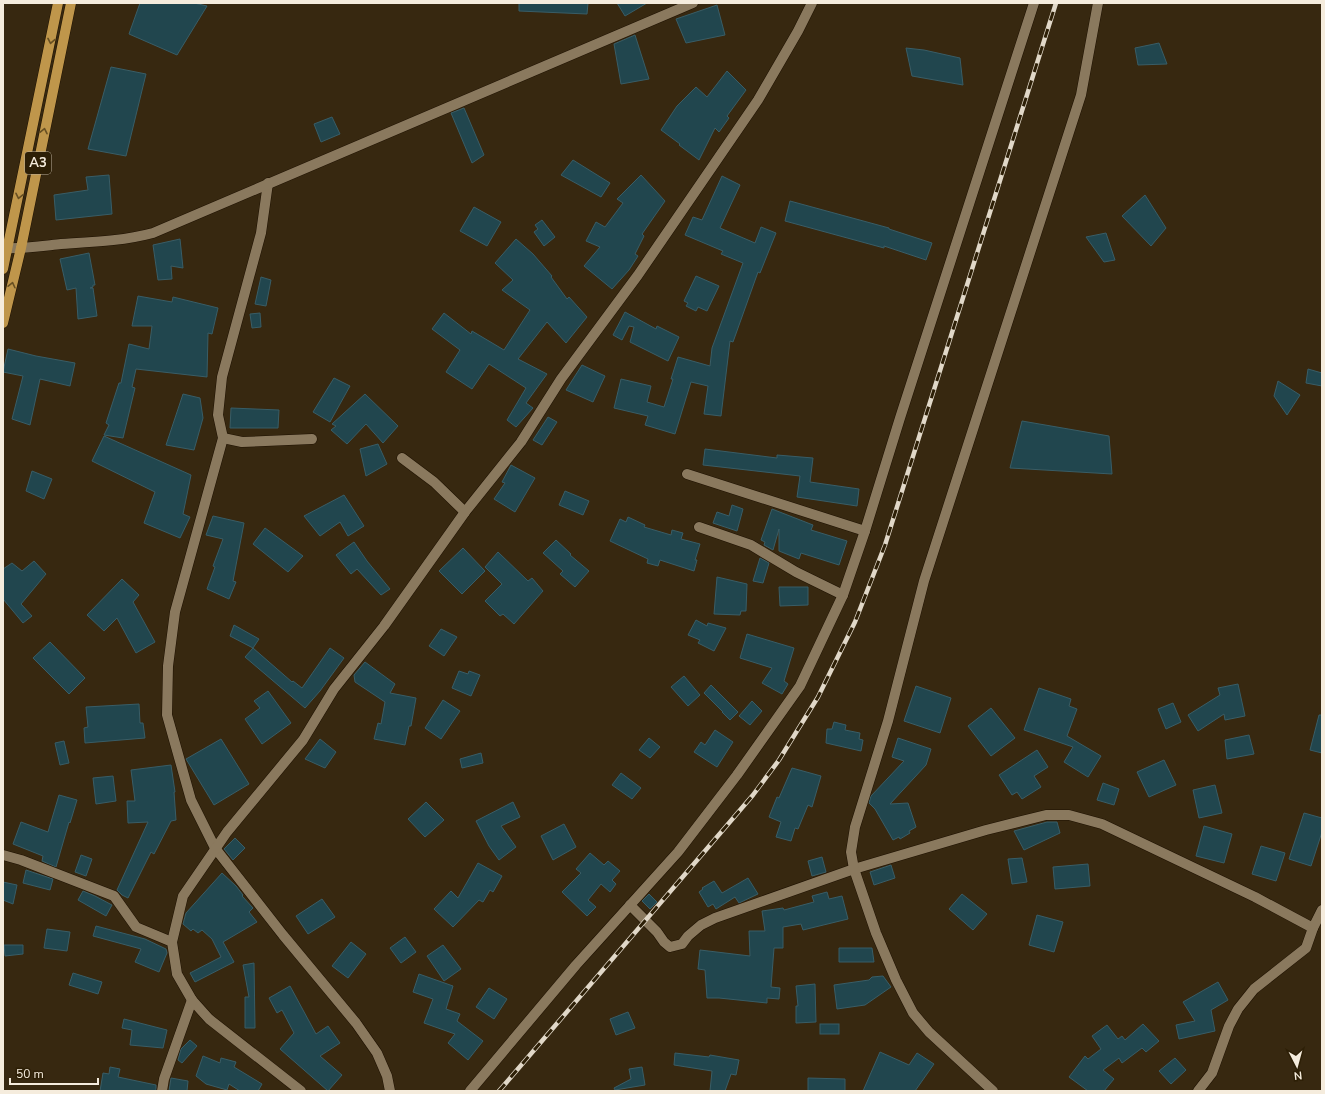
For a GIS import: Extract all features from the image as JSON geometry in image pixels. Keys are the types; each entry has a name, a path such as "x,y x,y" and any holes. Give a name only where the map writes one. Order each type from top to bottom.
{"main road":[{"name":"A3","path":"3,269 5,248 58,3"},
{"name":"A3","path":"3,323 21,248 71,3"}],"street":[{"path":"5,248 21,248 138,237 153,233 693,3"},
{"path":"301,1091 209,1019 192,1000 177,974 172,942 183,896 227,832 303,740 334,689 384,626 465,512 521,442 561,379 638,275 753,106 798,32 812,3"},
{"path":"470,1091 576,965 678,852 737,774 800,686 843,595 865,531 902,410 1034,3"},
{"path":"993,1091 929,1032 913,1014 896,980 876,933 854,869 851,852 855,827 888,721 924,581 1082,96 1098,3"},
{"path":"268,183 261,233 222,378 218,415 223,438 175,612 168,666 167,715 191,800 216,848 274,923 356,1023 377,1052 387,1076 390,1091"},
{"path":"223,438 242,442 312,439"},
{"path":"402,458 434,482 465,512"},
{"path":"687,474 865,531"},
{"path":"699,527 751,545 796,572 843,595"},
{"path":"630,905 670,947 682,944 688,936 701,925 715,918 854,869 986,830 1046,815 1069,815 1102,824 1255,897 1313,928"},
{"path":"3,855 21,860 107,892 114,896 136,927 172,942"},
{"path":"1198,1091 1212,1073 1229,1026 1238,1009 1254,989 1306,948 1313,928 1322,910"},
{"path":"162,1091 164,1079 192,1000"}],"building":[{"path":"140,3 194,3 207,6 177,55 129,34"},
{"path":"519,3 588,3 587,14 519,11"},
{"path":"617,3 647,3 625,16"},
{"path":"717,5 725,35 686,43 676,19"},
{"path":"635,35 649,79 621,84 614,44"},
{"path":"1159,43 1167,64 1138,65 1135,48"},
{"path":"906,48 924,50 960,58 963,85 912,76"},
{"path":"111,67 146,74 126,156 88,149"},
{"path":"727,71 746,90 727,116 729,118 719,132 715,128 699,160 661,130 677,106 696,87 707,97"},
{"path":"464,108 484,155 472,163 451,113"},
{"path":"332,117 340,134 321,142 314,124"},
{"path":"573,160 610,183 601,197 561,175"},
{"path":"109,175 112,214 56,220 54,195 88,190 86,177"},
{"path":"641,175 665,201 642,234 644,236 635,254 638,256 629,270 612,289 584,266 600,247 586,241 596,222 605,227 623,203 617,199"},
{"path":"722,176 740,185 720,228 755,243 761,227 776,233 760,273 758,272 733,342 730,341 721,416 704,414 708,386 691,382 675,434 645,425 648,416 614,408 621,379 651,386 647,402 664,407 678,357 710,366 712,348 743,263 721,254 723,251 685,235 693,217 702,220"},
{"path":"1145,195 1166,228 1151,246 1122,216"},
{"path":"790,201 889,228 932,243 926,260 884,246 884,248 785,221"},
{"path":"474,207 501,222 487,246 460,231"},
{"path":"542,220 555,237 544,246 534,232 538,229 535,225"},
{"path":"1106,233 1115,260 1104,262 1086,237"},
{"path":"180,239 183,268 171,266 172,279 158,280 153,245"},
{"path":"516,239 533,254 552,276 551,277 567,299 569,297 587,317 566,343 547,322 518,359 547,374 526,403 533,408 516,427 507,420 526,388 489,364 472,389 446,372 460,350 432,329 444,313 471,334 472,331 504,350 530,310 502,290 513,280 495,263"},
{"path":"89,253 95,285 90,288 93,288 97,316 78,319 76,288 67,290 60,259"},
{"path":"696,276 719,286 707,311 698,307 696,311 686,306 688,303 684,301"},
{"path":"261,277 271,280 266,306 255,304"},
{"path":"138,296 172,302 173,297 218,308 212,334 208,333 207,377 136,369 132,387 135,388 123,438 104,435 109,425 106,423 119,383 121,383 129,344 149,349 152,326 132,326"},
{"path":"625,312 656,329 657,326 679,337 668,361 630,342 634,327 629,326 622,340 613,335"},
{"path":"260,313 261,327 252,328 250,314"},
{"path":"8,349 75,363 70,386 40,379 30,425 12,419 23,376 3,372"},
{"path":"582,365 605,376 593,402 566,390"},
{"path":"1308,369 1322,373 1322,386 1306,383"},
{"path":"334,378 350,386 330,422 313,412"},
{"path":"1278,381 1300,395 1287,415 1274,396"},
{"path":"183,394 200,398 203,418 194,450 166,445"},
{"path":"365,394 398,426 383,443 366,424 347,444 331,430 336,426 332,424"},
{"path":"231,408 279,410 278,428 230,428"},
{"path":"548,417 557,422 542,445 533,440"},
{"path":"1022,421 1109,436 1112,474 1010,468"},
{"path":"104,436 191,475 183,514 190,517 180,538 144,523 155,492 92,461"},
{"path":"378,444 387,464 366,476 360,449"},
{"path":"705,449 777,458 777,455 813,458 810,482 859,489 857,506 797,497 800,476 703,465"},
{"path":"511,465 535,478 515,512 494,499 505,483 502,482"},
{"path":"32,471 52,479 44,499 26,491"},
{"path":"565,491 589,501 583,515 559,505"},
{"path":"344,495 364,526 348,536 340,522 320,536 304,516"},
{"path":"732,505 743,509 737,531 713,523 717,512 729,516"},
{"path":"772,509 813,525 811,530 847,541 839,565 801,553 799,559 779,551 779,529 773,550 764,545 765,542 761,540"},
{"path":"213,516 244,523 233,581 236,582 229,599 207,589 215,567 213,566 223,539 206,535"},
{"path":"628,517 645,525 644,527 671,535 672,530 683,533 681,539 700,544 695,560 697,560 694,571 660,560 658,566 647,563 648,559 610,541 620,519 626,522"},
{"path":"265,528 303,556 288,572 253,544"},
{"path":"556,540 571,554 570,555 589,571 575,587 560,574 563,571 543,553"},
{"path":"354,542 367,561 390,589 381,595 357,569 351,574 336,555"},
{"path":"463,548 485,571 462,594 439,571"},
{"path":"498,552 528,581 532,578 543,591 514,624 503,614 500,616 485,601 502,584 485,567"},
{"path":"760,558 769,563 763,583 753,581"},
{"path":"34,561 46,574 21,604 32,616 23,623 3,599 3,569 12,563 22,571"},
{"path":"717,577 747,584 746,611 741,611 740,615 714,614"},
{"path":"122,579 139,595 133,602 155,642 136,653 117,618 104,631 87,615"},
{"path":"779,587 808,587 808,605 780,606"},
{"path":"696,620 707,626 708,623 726,628 714,651 698,643 700,640 688,635"},
{"path":"234,625 259,639 253,648 230,636"},
{"path":"441,629 457,637 444,656 429,646"},
{"path":"747,634 794,648 784,681 788,684 782,694 762,683 772,668 740,658"},
{"path":"50,642 85,678 69,694 33,658"},
{"path":"253,648 292,682 293,681 302,688 330,648 344,658 320,691 305,708 245,657"},
{"path":"365,662 395,684 390,693 416,698 411,726 409,726 405,745 374,739 378,723 381,724 385,702 355,682 354,675"},
{"path":"459,671 468,674 469,671 480,675 471,696 452,688"},
{"path":"684,676 700,695 688,706 671,687"},
{"path":"1238,684 1245,716 1225,720 1224,714 1198,731 1188,715 1220,695 1218,688"},
{"path":"711,685 738,712 730,720 704,693"},
{"path":"916,686 951,698 940,733 904,721"},
{"path":"1039,688 1071,699 1069,706 1077,709 1067,736 1101,756 1088,777 1064,762 1073,747 1024,730"},
{"path":"268,691 291,723 262,744 245,719 260,708 254,701"},
{"path":"443,700 460,711 441,739 425,728"},
{"path":"752,701 762,711 750,725 739,716"},
{"path":"1173,703 1181,722 1166,729 1158,709"},
{"path":"139,704 140,723 143,723 145,738 85,743 84,728 88,727 86,707"},
{"path":"991,708 1015,738 991,756 968,726"},
{"path":"1319,715 1322,715 1322,753 1310,750"},
{"path":"834,722 846,725 845,730 860,733 859,739 863,740 861,751 826,743 827,729 832,729"},
{"path":"715,730 733,742 717,767 694,752 701,742 705,745"},
{"path":"1249,735 1254,754 1227,759 1225,740"},
{"path":"649,738 660,747 650,758 639,750"},
{"path":"898,738 931,749 926,765 890,804 908,803 916,827 900,839 899,837 893,840 875,809 869,803 871,796 904,761 892,757"},
{"path":"221,739 249,784 214,805 186,759"},
{"path":"320,739 336,752 325,768 305,759"},
{"path":"64,741 69,763 60,765 55,743"},
{"path":"1037,750 1048,767 1034,776 1041,787 1022,799 1017,792 1012,795 999,775"},
{"path":"481,753 483,763 462,768 460,759"},
{"path":"1164,760 1176,785 1149,797 1137,772"},
{"path":"171,765 175,792 176,820 171,821 154,854 151,852 128,898 117,890 148,822 128,823 127,801 135,801 131,770"},
{"path":"792,768 821,776 812,807 808,805 798,829 795,828 791,841 776,837 781,822 769,817 777,797 779,798"},
{"path":"621,773 641,788 632,799 612,785"},
{"path":"113,776 116,801 96,804 93,778"},
{"path":"1103,783 1119,789 1114,805 1097,800"},
{"path":"1215,785 1222,813 1199,818 1193,790"},
{"path":"59,795 77,800 56,867 42,861 43,856 13,844 21,822 48,832"},
{"path":"426,802 444,820 425,837 408,819"},
{"path":"513,802 520,817 501,826 516,847 499,860 489,846 476,821"},
{"path":"1304,813 1322,818 1322,832 1311,866 1289,859"},
{"path":"1047,822 1057,822 1060,833 1024,850 1014,831"},
{"path":"564,824 576,847 553,860 541,836"},
{"path":"1204,826 1232,834 1224,863 1196,856"},
{"path":"235,838 245,848 233,860 224,849"},
{"path":"1261,846 1285,853 1276,881 1252,874"},
{"path":"590,853 604,865 608,861 620,871 612,880 616,884 610,892 601,884 588,900 596,907 587,916 562,892 581,873 576,869"},
{"path":"81,855 92,859 86,876 75,872"},
{"path":"822,857 826,872 812,876 808,861"},
{"path":"1022,858 1027,882 1012,884 1008,859"},
{"path":"478,863 502,876 493,892 490,890 483,902 479,900 453,927 434,909 451,891 458,898"},
{"path":"1088,864 1090,886 1055,889 1053,867"},
{"path":"891,865 895,878 874,885 870,872"},
{"path":"26,870 53,879 50,890 23,883"},
{"path":"222,873 236,886 243,895 242,896 253,908 249,912 257,922 223,942 234,962 195,982 190,973 221,957 212,939 202,930 198,933 193,929 191,931 183,924 186,913"},
{"path":"748,878 758,894 739,903 735,897 716,909 713,904 708,907 699,892 703,889 702,888 714,881 722,893"},
{"path":"3,882 17,885 13,904 3,900"},
{"path":"83,891 112,905 106,916 78,900"},
{"path":"827,892 829,899 842,896 848,919 803,930 801,924 783,927 783,948 774,948 771,987 780,988 779,999 767,998 767,1003 707,998 705,970 698,969 700,950 750,956 749,931 765,931 762,911 783,908 784,910 814,902 812,896"},
{"path":"649,894 657,902 650,909 642,901"},
{"path":"962,894 987,914 973,930 949,909"},
{"path":"322,899 335,917 308,934 296,916"},
{"path":"1037,915 1063,922 1054,952 1029,945"},
{"path":"96,926 145,939 166,949 167,953 159,972 135,962 141,949 93,936"},
{"path":"47,929 70,932 67,951 44,948"},
{"path":"405,937 416,952 401,963 390,948"},
{"path":"351,942 366,954 348,978 332,966"},
{"path":"4,945 23,945 23,954 5,956"},
{"path":"443,945 461,969 444,981 427,956"},
{"path":"839,948 872,948 874,962 839,962"},
{"path":"254,963 255,1028 245,1028 245,997 249,997 243,965"},
{"path":"73,973 102,982 98,994 69,985"},
{"path":"419,974 453,986 446,1009 460,1014 457,1021 483,1041 468,1060 448,1043 455,1034 424,1023 433,999 413,992"},
{"path":"883,976 891,987 865,1005 837,1009 834,985 869,980 872,977"},
{"path":"1218,982 1228,1000 1211,1010 1215,1031 1179,1039 1176,1025 1195,1021 1183,1002"},
{"path":"815,984 816,1022 796,1023 796,1006 798,1006 796,986"},
{"path":"290,986 316,1034 328,1026 340,1043 320,1056 342,1075 328,1091 280,1049 294,1033 282,1010 277,1013 269,998"},
{"path":"489,988 507,999 494,1019 476,1007"},
{"path":"628,1012 635,1028 616,1035 610,1019"},
{"path":"124,1019 167,1030 163,1048 130,1045 132,1030 122,1028"},
{"path":"820,1024 839,1024 839,1034 820,1034"},
{"path":"1143,1024 1159,1041 1146,1052 1142,1048 1122,1063 1119,1058 1103,1070 1114,1079 1104,1091 1088,1091 1069,1077 1085,1056 1088,1059 1101,1049 1092,1036 1107,1025 1118,1039 1122,1036 1125,1040"},
{"path":"190,1040 197,1046 182,1063 178,1060 181,1049"},
{"path":"880,1052 909,1065 917,1053 934,1064 915,1091 863,1091"},
{"path":"675,1053 709,1057 710,1055 739,1060 736,1075 731,1074 725,1091 710,1091 712,1071 674,1065"},
{"path":"203,1056 220,1063 221,1058 236,1062 234,1067 262,1084 258,1091 240,1091 229,1084 227,1090 206,1084 196,1076"},
{"path":"1175,1058 1186,1070 1171,1084 1159,1071"},
{"path":"110,1067 120,1069 118,1077 156,1085 156,1091 100,1091 103,1073 109,1074"},
{"path":"642,1067 645,1085 615,1090 614,1088 631,1079 629,1069"},
{"path":"171,1078 188,1081 187,1091 169,1091"},
{"path":"808,1078 845,1079 845,1091 808,1091"}],"railway":[{"path":"499,1091 753,795 779,760 818,697 855,622 885,545 1056,3"}]}
